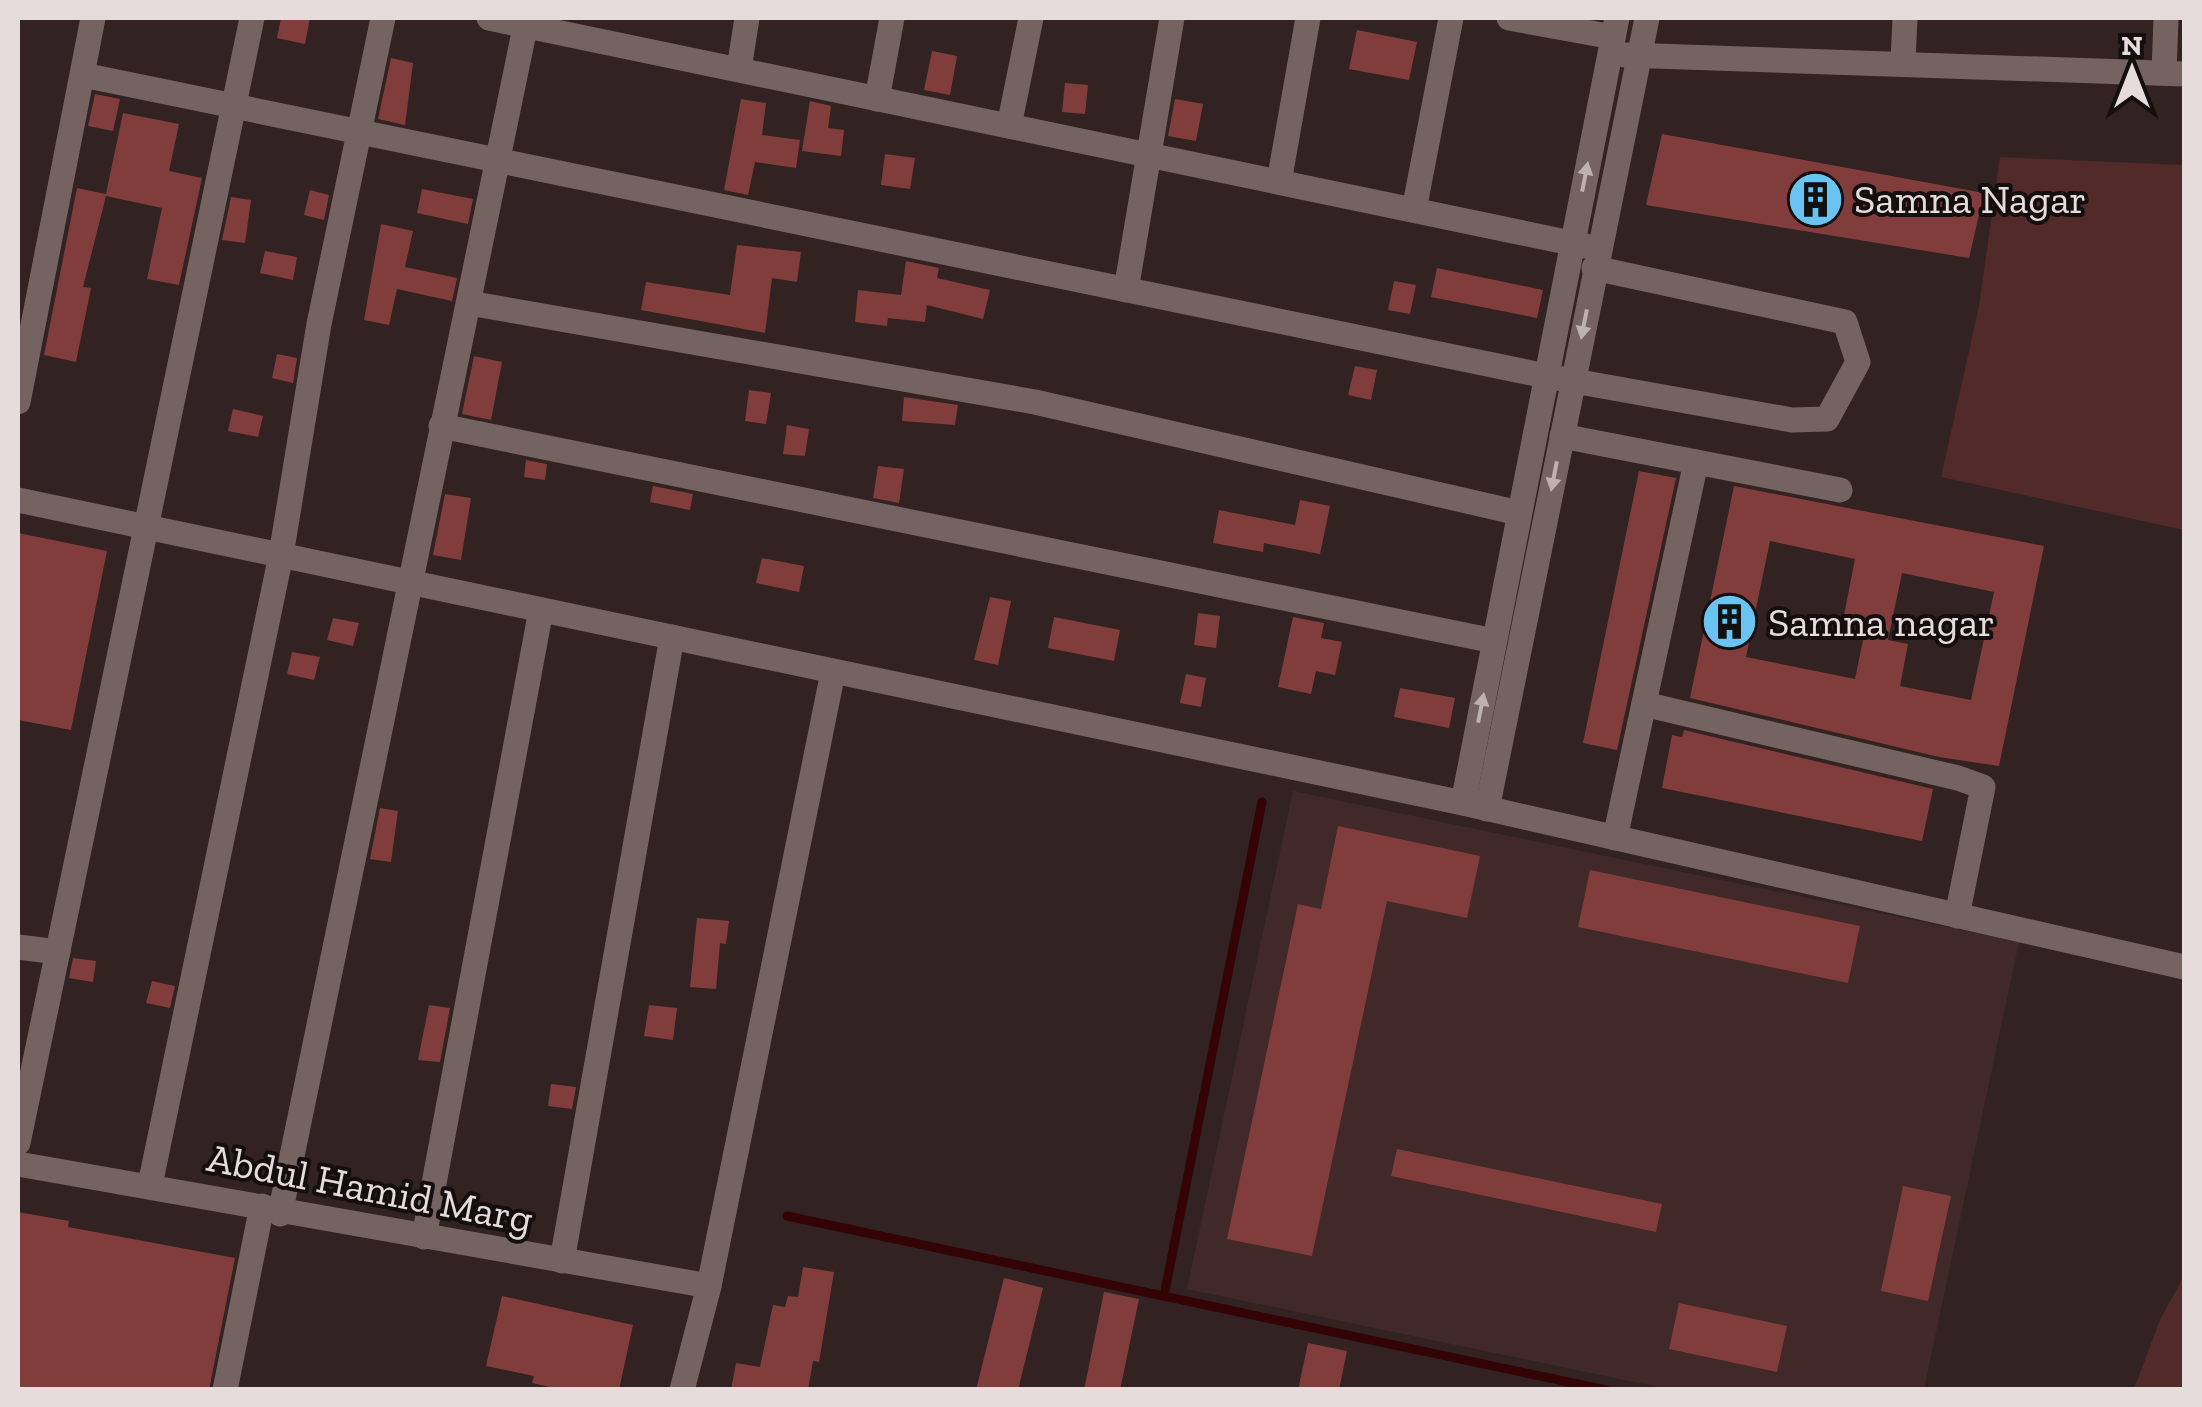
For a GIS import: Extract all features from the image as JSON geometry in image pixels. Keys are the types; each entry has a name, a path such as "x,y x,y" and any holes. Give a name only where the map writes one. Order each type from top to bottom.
{"street":[{"path":"18,402 93,18"},
{"path":"18,1144 252,18"},
{"path":"150,1185 280,555 319,324 383,18"},
{"path":"83,75 358,135 1546,376 1792,420 1827,418 1858,362 1845,322 1597,259 1572,243 526,21 489,18"},
{"path":"738,69 747,18"},
{"path":"877,98 892,18"},
{"path":"1009,126 1031,18"},
{"path":"1126,290 1172,18"},
{"path":"1279,182 1308,18"},
{"path":"1414,210 1451,18"},
{"path":"1509,18 1613,36 1638,56 1903,61 2174,74 2166,18"},
{"path":"1475,806 1562,436 1647,18"},
{"path":"1903,61 1905,18"},
{"path":"225,1390 271,1210 469,303 526,21"},
{"path":"1475,806 1494,641 1613,36"},
{"path":"469,303 1035,402 1520,513"},
{"path":"441,426 1494,641"},
{"path":"1562,436 1840,490"},
{"path":"1615,838 1696,462"},
{"path":"18,500 1475,806 2184,967"},
{"path":"424,1237 541,610"},
{"path":"562,1261 672,637"},
{"path":"682,1390 709,1286 833,672"},
{"path":"1644,704 1983,788 1958,916"},
{"path":"18,947 58,952"},
{"name":"Abdul Hamid Marg","path":"18,1164 709,1286"}],"shaded area":[{"path":"2000,157 2184,165 2184,530 1941,477 1979,306"},
{"path":"1293,791 2019,942 1924,1389 1668,1389 1187,1289"},
{"path":"2184,1276 2184,1389 2134,1389 2160,1320"}],"building":[{"path":"281,18 310,18 305,44 277,38"},
{"path":"1357,30 1417,42 1409,80 1349,69"},
{"path":"932,51 957,56 950,95 924,90"},
{"path":"391,58 413,63 405,125 378,119"},
{"path":"1065,83 1088,85 1085,114 1062,112"},
{"path":"95,94 120,99 113,131 88,126"},
{"path":"741,99 766,103 762,135 800,140 796,168 755,162 748,195 724,190"},
{"path":"1175,99 1203,104 1196,141 1168,136"},
{"path":"810,101 831,106 828,128 844,130 841,156 802,151"},
{"path":"123,113 179,124 169,171 202,178 179,285 147,279 162,208 106,196 83,287 91,288 76,362 44,355 77,188 106,194"},
{"name":"Samna Nagar","path":"1662,134 1984,193 1969,258 1646,205"},
{"path":"885,154 915,158 910,189 881,185"},
{"path":"422,189 473,199 468,224 417,213"},
{"path":"310,190 329,195 324,220 304,215"},
{"path":"231,197 251,200 245,243 222,240"},
{"path":"381,224 413,231 405,267 457,278 452,301 397,289 389,325 364,320"},
{"path":"737,245 801,252 797,282 772,278 765,333 641,310 646,282 730,295"},
{"path":"265,251 297,257 293,280 260,273"},
{"path":"906,261 939,268 937,278 990,290 983,319 927,305 925,322 888,318 887,326 855,322 858,290 901,295"},
{"path":"1437,268 1543,290 1537,318 1431,297"},
{"path":"1394,281 1416,285 1410,314 1388,310"},
{"path":"277,354 297,358 293,383 272,378"},
{"path":"474,356 502,362 491,420 462,414"},
{"path":"1355,366 1377,370 1371,400 1348,395"},
{"path":"749,390 771,393 766,424 745,421"},
{"path":"904,397 958,405 955,425 902,421"},
{"path":"233,409 263,416 258,437 228,431"},
{"path":"787,425 809,429 805,456 783,454"},
{"path":"526,460 547,464 545,480 524,477"},
{"path":"878,466 904,469 899,503 873,498"},
{"path":"1639,471 1676,478 1617,750 1583,743"},
{"path":"653,486 693,494 690,510 650,502"},
{"name":"Samna nagar","path":"1734,486 2044,546 1999,766 1939,757 1690,698","holes":["1770,541 1855,559 1843,620 1866,625 1855,679 1746,657","1902,573 1994,592 1971,700 1900,686 1908,644 1888,640"]},
{"path":"445,494 471,498 461,560 433,555"},
{"path":"1300,500 1330,506 1320,554 1264,543 1263,552 1213,543 1219,510 1295,525"},
{"path":"18,533 107,551 71,730 18,720"},
{"path":"762,558 804,566 799,592 756,583"},
{"path":"990,597 1011,601 998,665 974,660"},
{"path":"1198,613 1220,616 1216,648 1194,645"},
{"path":"1054,617 1120,630 1114,661 1048,648"},
{"path":"1293,617 1324,623 1321,638 1342,642 1335,675 1316,671 1311,694 1278,687"},
{"path":"333,618 359,623 353,646 327,640"},
{"path":"292,652 320,657 314,680 287,674"},
{"path":"1186,674 1206,678 1201,707 1180,703"},
{"path":"1400,688 1455,698 1449,728 1394,717"},
{"path":"1684,730 1933,789 1922,841 1662,788 1672,735 1682,737"},
{"path":"380,808 398,811 391,862 370,859"},
{"path":"1338,826 1480,856 1467,918 1387,901 1312,1256 1227,1239 1298,904 1321,909"},
{"path":"1590,870 1860,926 1848,983 1578,927"},
{"path":"697,918 729,921 726,944 720,943 716,989 690,987"},
{"path":"73,958 96,961 93,982 69,978"},
{"path":"152,981 175,986 170,1008 146,1003"},
{"path":"429,1005 450,1008 440,1062 418,1060"},
{"path":"649,1005 677,1008 673,1040 644,1036"},
{"path":"551,1084 576,1087 572,1109 548,1106"},
{"path":"1397,1149 1662,1204 1656,1232 1391,1176"},
{"path":"1903,1186 1951,1196 1928,1301 1881,1291"},
{"path":"18,1212 69,1221 68,1227 235,1258 209,1390 18,1390"},
{"path":"803,1267 834,1272 819,1362 813,1361 808,1390 731,1390 736,1363 760,1367 773,1305 785,1307 788,1296 798,1297"},
{"path":"1004,1278 1043,1288 1018,1390 976,1390"},
{"path":"1104,1292 1139,1299 1120,1390 1084,1390"},
{"path":"502,1296 633,1325 619,1390 563,1390 532,1383 534,1376 486,1366"},
{"path":"1679,1303 1787,1326 1777,1372 1669,1349"},
{"path":"1308,1343 1347,1351 1339,1390 1298,1390"}],"waterway":[{"path":"1164,1296 1262,802"},
{"path":"787,1216 1606,1390"}],"place":[{"name":"Samna Nagar","path":"1815,199"},
{"name":"Samna nagar","path":"1729,622"}]}
